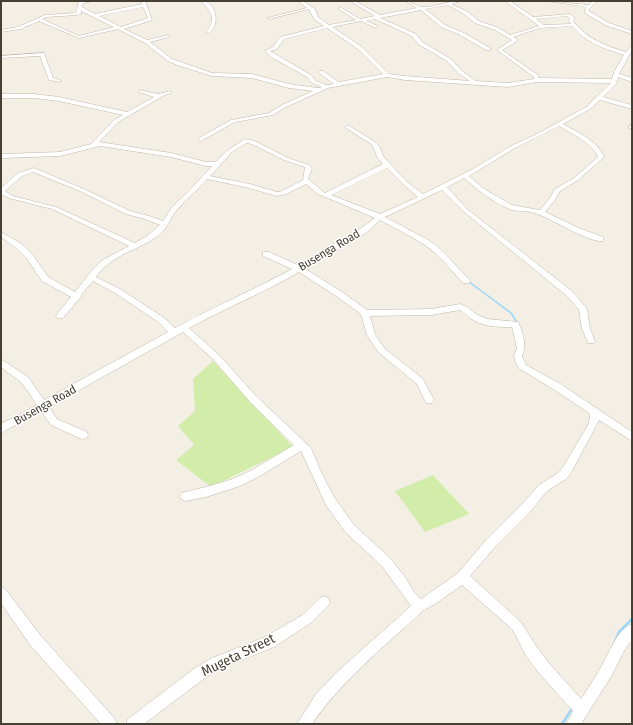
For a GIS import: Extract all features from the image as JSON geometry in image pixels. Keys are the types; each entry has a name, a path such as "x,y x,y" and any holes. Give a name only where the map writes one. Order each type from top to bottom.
{"street":[{"path":"80,3 92,1"},
{"path":"203,1 211,9 215,22 212,29 208,32"},
{"path":"300,1 313,10 316,18 360,48 387,75"},
{"path":"352,1 376,16 414,35 420,43 449,60 460,72 475,82"},
{"path":"407,1 420,8 443,26 462,34 488,49"},
{"path":"434,1 442,5"},
{"path":"326,88 314,82 310,76 280,60 267,51 277,46 284,37 376,16 459,1"},
{"path":"508,2 517,1"},
{"path":"549,1 591,6"},
{"path":"594,1 586,10 592,16 607,24 632,33"},
{"path":"449,2 480,23 495,28 515,41 499,50 536,76 537,80"},
{"path":"508,2 542,25 540,27"},
{"path":"80,3 94,16 147,42 175,62 210,73 232,76 254,76 288,86 320,90"},
{"path":"1,31 19,28 48,16 77,14 80,3"},
{"path":"39,19 80,37 119,29 150,19 144,3 94,16"},
{"path":"269,18 310,8"},
{"path":"340,8 360,20 376,27"},
{"path":"533,18 567,15 573,19 571,21 574,25 594,43 626,54"},
{"path":"509,37 540,27 574,25"},
{"path":"147,42 167,36"},
{"name":"Busenga Road","path":"1,429 206,315 244,298 298,268 363,231 366,226 380,218 422,198 513,147 588,108 600,98 616,78 617,72 626,54 632,46"},
{"path":"1,57 42,54 51,79 58,81"},
{"path":"321,72 338,84"},
{"path":"201,139 233,121 271,114 284,106 320,90 338,84 387,75 405,78 508,85 537,80 616,78 632,80"},
{"path":"141,91 158,96"},
{"path":"94,144 111,125 158,96 169,92"},
{"path":"1,96 34,96 59,99 127,114"},
{"path":"600,98 632,107"},
{"path":"541,213 552,200 557,190 576,179 601,157 599,152 587,141 559,124"},
{"path":"348,127 373,143 380,157 387,165 422,198"},
{"path":"60,316 78,296 98,268 119,253 151,238 165,224 172,210 192,192 217,164 239,145 249,140 286,159 307,166 309,168 305,177 306,181 326,196 380,218 436,248 466,281"},
{"path":"135,246 54,208 11,197 1,191 31,163 94,144 121,146 206,164 217,164"},
{"path":"1,156 31,163 41,172 128,213 147,217 165,224"},
{"path":"326,196 342,186 387,165"},
{"path":"464,175 482,190 510,207 533,210 576,230 600,239"},
{"path":"206,177 250,186 277,194 284,193 306,181"},
{"path":"442,186 465,210 570,294 583,309 586,329 591,341"},
{"path":"1,234 19,246 30,257 34,265 45,279 71,294 78,296"},
{"path":"266,254 304,271 325,287 340,294 365,313 371,335 381,350 420,382 429,400"},
{"path":"91,278 103,282 124,295 168,326 174,333"},
{"path":"365,313 431,312 460,307 464,308 476,318 493,325 515,324 520,340 519,361 523,367 632,437"},
{"path":"184,328 216,357 253,398 307,451 317,476 330,501 350,529 386,562 401,581 410,596 420,606"},
{"path":"1,362 25,380 54,422 83,435"},
{"path":"304,724 321,699 342,677 420,606 432,600 462,577 490,544 526,508 543,488 562,476 567,470 592,426 595,418 594,412"},
{"path":"185,496 206,493 239,480 264,469 285,454 302,446"},
{"path":"462,577 517,626 531,651 543,667 582,710"},
{"path":"1,593 36,641 110,724"},
{"name":"Mugeta Street","path":"133,724 200,673 217,663 269,642 308,618 324,602"},
{"path":"573,724 607,670 619,646 632,630"}],"green space":[{"path":"213,361 293,447 211,487 176,460 194,445 178,426 195,411 193,379"},
{"path":"433,475 469,514 425,532 395,491"}],"waterway":[{"path":"468,281 511,313 518,324"},
{"path":"614,644 619,632 632,619"},
{"path":"562,724 573,707"}]}
